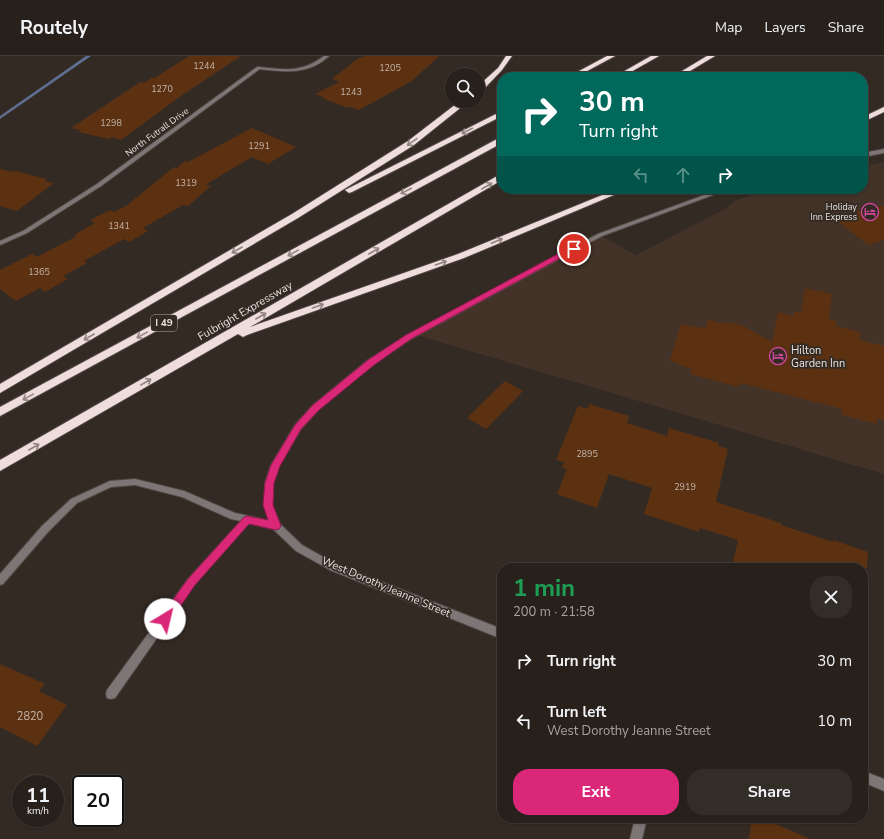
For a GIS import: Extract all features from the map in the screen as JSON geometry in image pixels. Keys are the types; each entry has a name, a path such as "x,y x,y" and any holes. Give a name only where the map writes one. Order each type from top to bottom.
{"highway":[{"path":"485,83 500,69 509,56"},
{"path":"581,72 612,56"},
{"path":"626,72 656,56"},
{"path":"684,72 712,56"},
{"path":"0,389 295,216 411,143 456,108"},
{"path":"868,117 884,109"},
{"path":"295,216 497,116"},
{"name":"I 49","path":"0,412 497,143"},
{"name":"Fulbright Expressway","path":"0,466 497,180"},
{"path":"216,342 461,256 612,194"}],"street":[{"name":"North Futrall Drive","path":"0,243 25,232 99,185 259,68 290,72 306,70 327,56"},
{"path":"868,154 884,151"},
{"name":"West Dorothy Jeanne Street","path":"497,632 333,567 299,548 276,526 268,505 269,483 275,465 298,427 316,407 371,362 409,337 600,235 712,194"},
{"path":"0,581 45,529 74,501 110,484 135,482 142,483 184,494 234,516 276,526"},
{"path":"111,694 191,582 247,520"},
{"path":"868,778 884,784"},
{"path":"636,839 641,823"}],"shaded area":[{"path":"884,162 884,474 413,334 600,235 636,255 725,209 736,200 757,194 868,194 868,165"}],"building":[{"path":"189,56 241,56 181,96 121,140 111,137 109,139 78,132 81,130 71,128 140,82 144,83 152,78 155,78"},
{"path":"364,56 439,56 412,81 359,110 350,107 348,108 315,94 339,82 332,79 356,60"},
{"path":"252,128 296,147 268,164 252,157 205,185 211,186 188,206 183,205 143,228 148,231 129,242 124,239 84,261 87,263 63,276 68,279 45,292 40,288 16,301 0,289 0,270 32,254 37,257 77,236 74,235 95,223 90,220 110,210 114,212 126,206 174,167 177,168 185,161 188,162"},
{"path":"0,169 47,179 44,181 54,183 17,211 0,206"},
{"name":"Holiday Inn Express","path":"884,205 884,240 868,245 833,218"},
{"name":"Hilton Garden Inn","path":"805,288 832,294 829,319 837,321 836,326 860,332 860,340 884,346 884,420 877,418 877,424 842,415 842,409 740,383 739,387 690,374 692,369 670,361 681,324 706,328 708,319 720,323 742,325 772,342 778,312 793,316 794,311 801,313"},
{"path":"505,381 523,391 486,429 467,418"},
{"path":"589,404 629,416 627,423 667,436 669,428 719,443 718,446 728,449 716,502 781,523 781,525 868,552 867,563 733,562 738,540 700,528 699,532 644,514 652,488 609,474 597,508 557,494 567,469 562,468 564,462 556,460 578,406 588,409"},
{"path":"0,664 45,684 39,691 67,705 37,746 0,727"},
{"path":"751,823 773,823 810,839 749,839"}],"waterway":[{"path":"0,118 89,56"}],"place":[{"name":"Holiday Inn Express","path":"870,212"},
{"name":"Hilton Garden Inn","path":"778,356"}],"route":[{"path":"165,619 191,582 247,520 276,526 268,505 269,483 275,465 298,427 316,407 371,362 409,337 574,249"}]}
